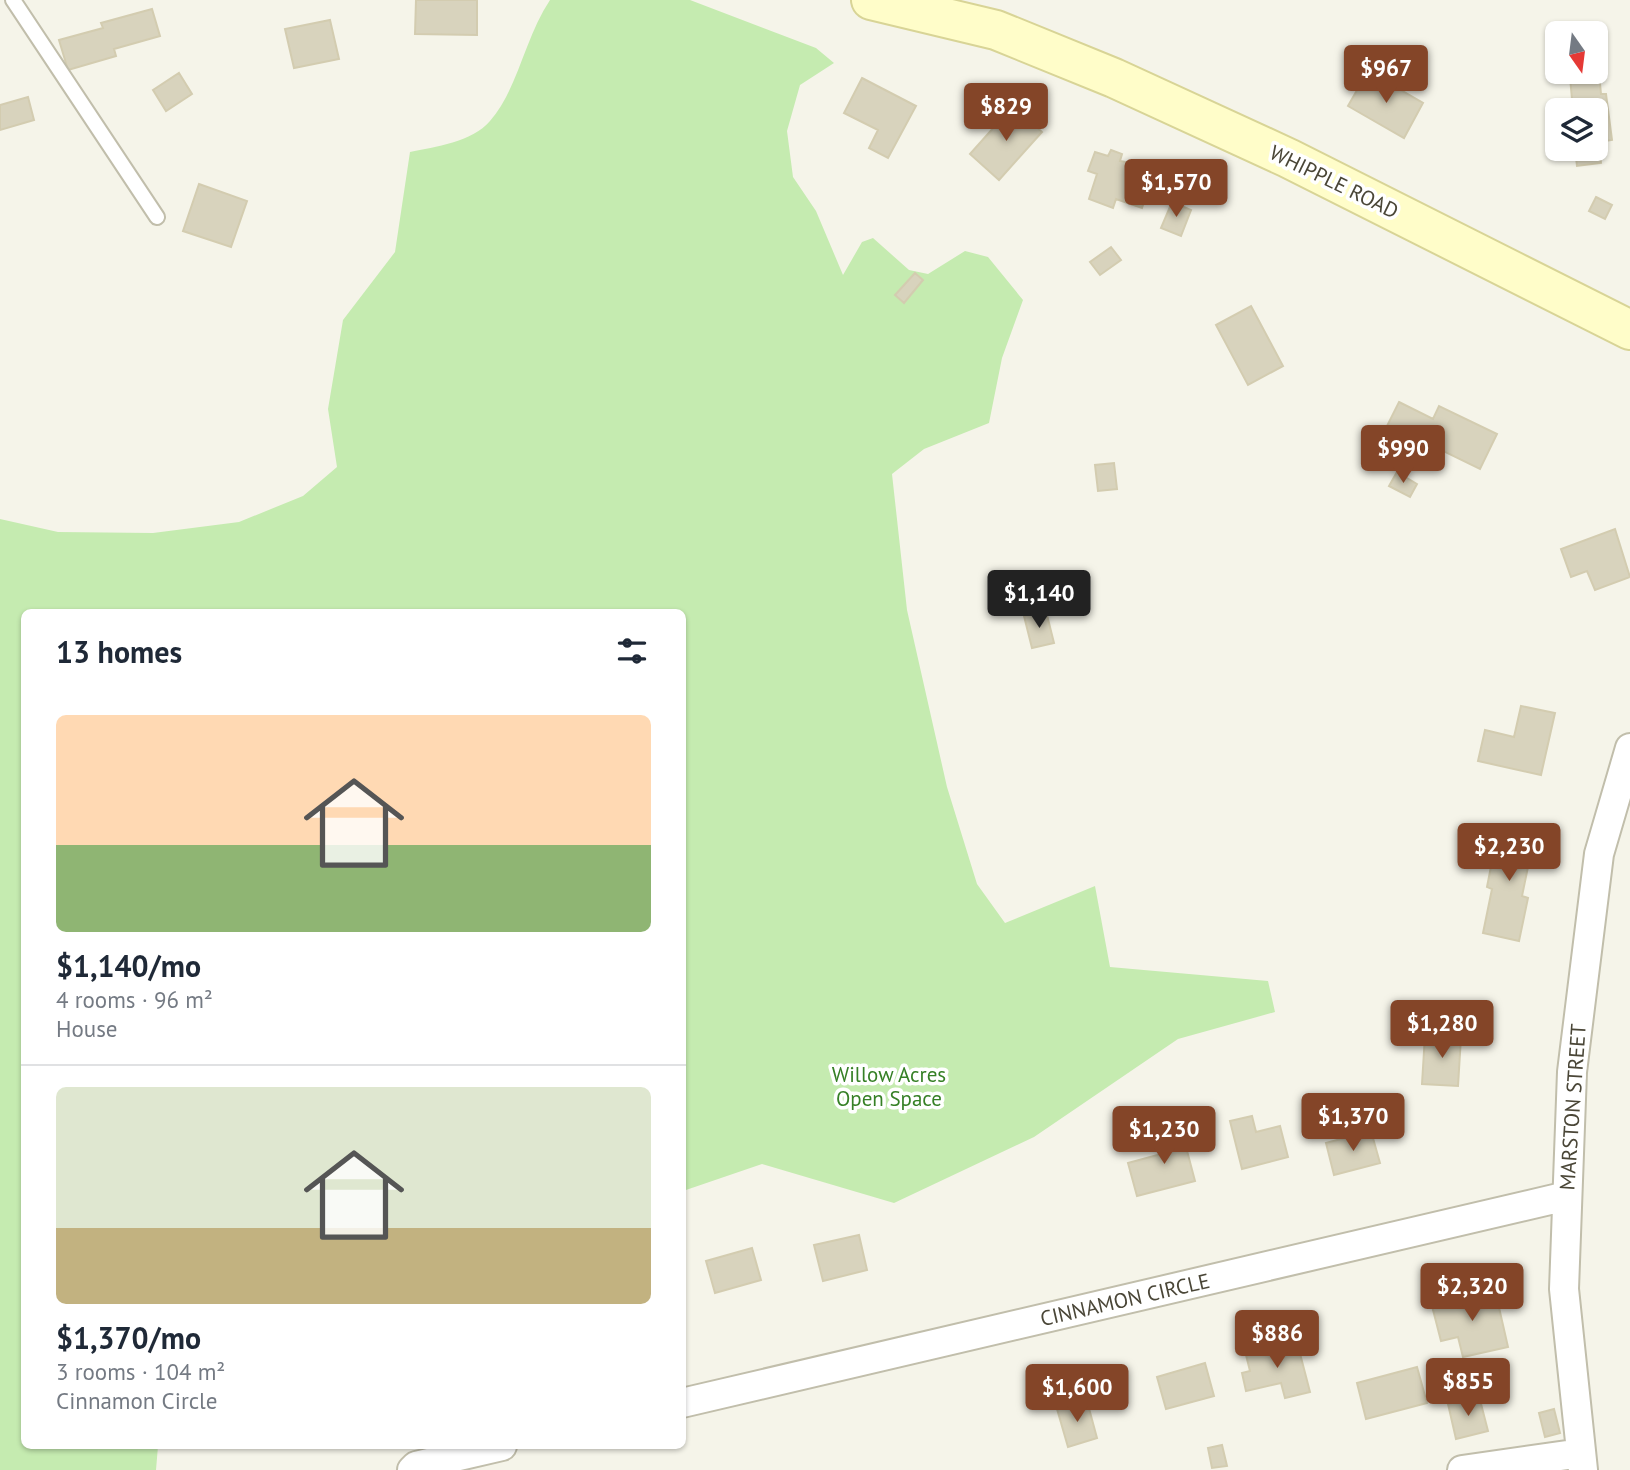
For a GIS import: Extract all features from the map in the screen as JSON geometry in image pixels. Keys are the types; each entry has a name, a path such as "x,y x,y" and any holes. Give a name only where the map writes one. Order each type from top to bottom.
{"main road":[{"name":"WHIPPLE ROAD","path":"871,0 996,30 1114,78 1288,158 1630,331"}],"street":[{"name":"MARSTON STREET","path":"1582,1461 1564,1289 1572,1072 1599,854 1630,748"},
{"name":"CINNAMON CIRCLE","path":"686,1402 1567,1196"},
{"path":"412,1470 416,1466 489,1449"},
{"path":"1462,1470 1582,1461"}],"lane":[{"path":"13,0 157,217"}],"green space":[{"name":"Willow Acres Open Space","path":"550,0 690,0 816,48 834,63 800,85 787,131 793,177 816,211 843,275 862,242 873,238 909,270 928,274 965,251 988,257 1023,300 1002,358 989,423 924,449 892,474 907,610 947,787 977,884 1005,923 1095,886 1110,967 1268,981 1275,1012 1178,1039 1034,1137 894,1203 762,1164 686,1190 686,609 21,609 21,1449 158,1449 156,1470 0,1470 0,519 58,532 153,533 239,522 303,496 337,467 328,409 343,320 395,252 410,152 463,139 490,121 508,94"}],"building":[{"path":"416,0 477,0 477,35 415,34"},
{"path":"152,9 160,36 114,49 116,56 68,70 59,40 103,28 101,23"},
{"path":"330,20 339,59 294,68 285,29"},
{"path":"1368,71 1423,103 1404,138 1348,106"},
{"path":"179,73 192,94 166,111 153,90"},
{"path":"862,78 916,106 888,158 869,148 878,130 844,113"},
{"path":"1571,84 1600,84 1601,94 1606,94 1607,98 1572,98"},
{"path":"28,97 34,120 0,130 0,105"},
{"path":"1013,106 1042,132 999,180 970,154"},
{"path":"1608,109 1612,140 1608,141"},
{"path":"1111,150 1122,154 1120,161 1149,166 1147,172 1153,174 1142,208 1116,199 1113,208 1089,199 1097,174 1088,171 1095,152 1108,156"},
{"path":"1576,161 1601,161 1601,163 1577,166"},
{"path":"199,184 247,201 231,247 183,231"},
{"path":"1596,197 1612,205 1605,219 1589,211"},
{"path":"1172,202 1191,210 1181,236 1161,228"},
{"path":"1111,247 1121,260 1100,275 1090,262"},
{"path":"915,273 923,280 904,303 895,295"},
{"path":"1251,306 1283,366 1248,385 1216,325"},
{"path":"1399,402 1433,419 1439,406 1497,434 1480,469 1425,442 1418,458 1380,440"},
{"path":"1114,463 1117,489 1098,491 1095,465"},
{"path":"1397,472 1417,484 1410,497 1389,486"},
{"path":"1615,529 1630,577 1595,590 1587,571 1571,577 1561,549"},
{"path":"1046,611 1054,643 1032,648 1024,616"},
{"path":"1521,706 1555,713 1541,775 1478,761 1485,730 1514,737"},
{"path":"1499,826 1535,833 1522,896 1528,898 1519,941 1483,933 1492,889 1487,887"},
{"path":"1425,1035 1461,1037 1458,1086 1422,1084"},
{"path":"1252,1116 1256,1132 1280,1126 1288,1157 1242,1169 1230,1121"},
{"path":"1181,1128 1195,1181 1137,1196 1128,1163 1165,1153 1160,1134"},
{"path":"1371,1131 1380,1163 1334,1175 1326,1143"},
{"path":"859,1235 867,1270 823,1281 814,1245"},
{"path":"752,1248 761,1280 715,1293 706,1261"},
{"path":"1495,1290 1508,1347 1463,1357 1458,1337 1441,1341 1432,1306"},
{"path":"1297,1342 1310,1392 1285,1398 1281,1383 1246,1391 1242,1373 1250,1371 1246,1355"},
{"path":"1205,1363 1214,1396 1166,1409 1157,1377"},
{"path":"1417,1367 1427,1403 1366,1419 1357,1383"},
{"path":"1479,1396 1488,1431 1456,1439 1448,1404"},
{"path":"1087,1401 1097,1438 1068,1447 1057,1409"},
{"path":"1554,1409 1560,1433 1545,1437 1539,1413"},
{"path":"1222,1445 1227,1466 1212,1468 1208,1448"}]}
